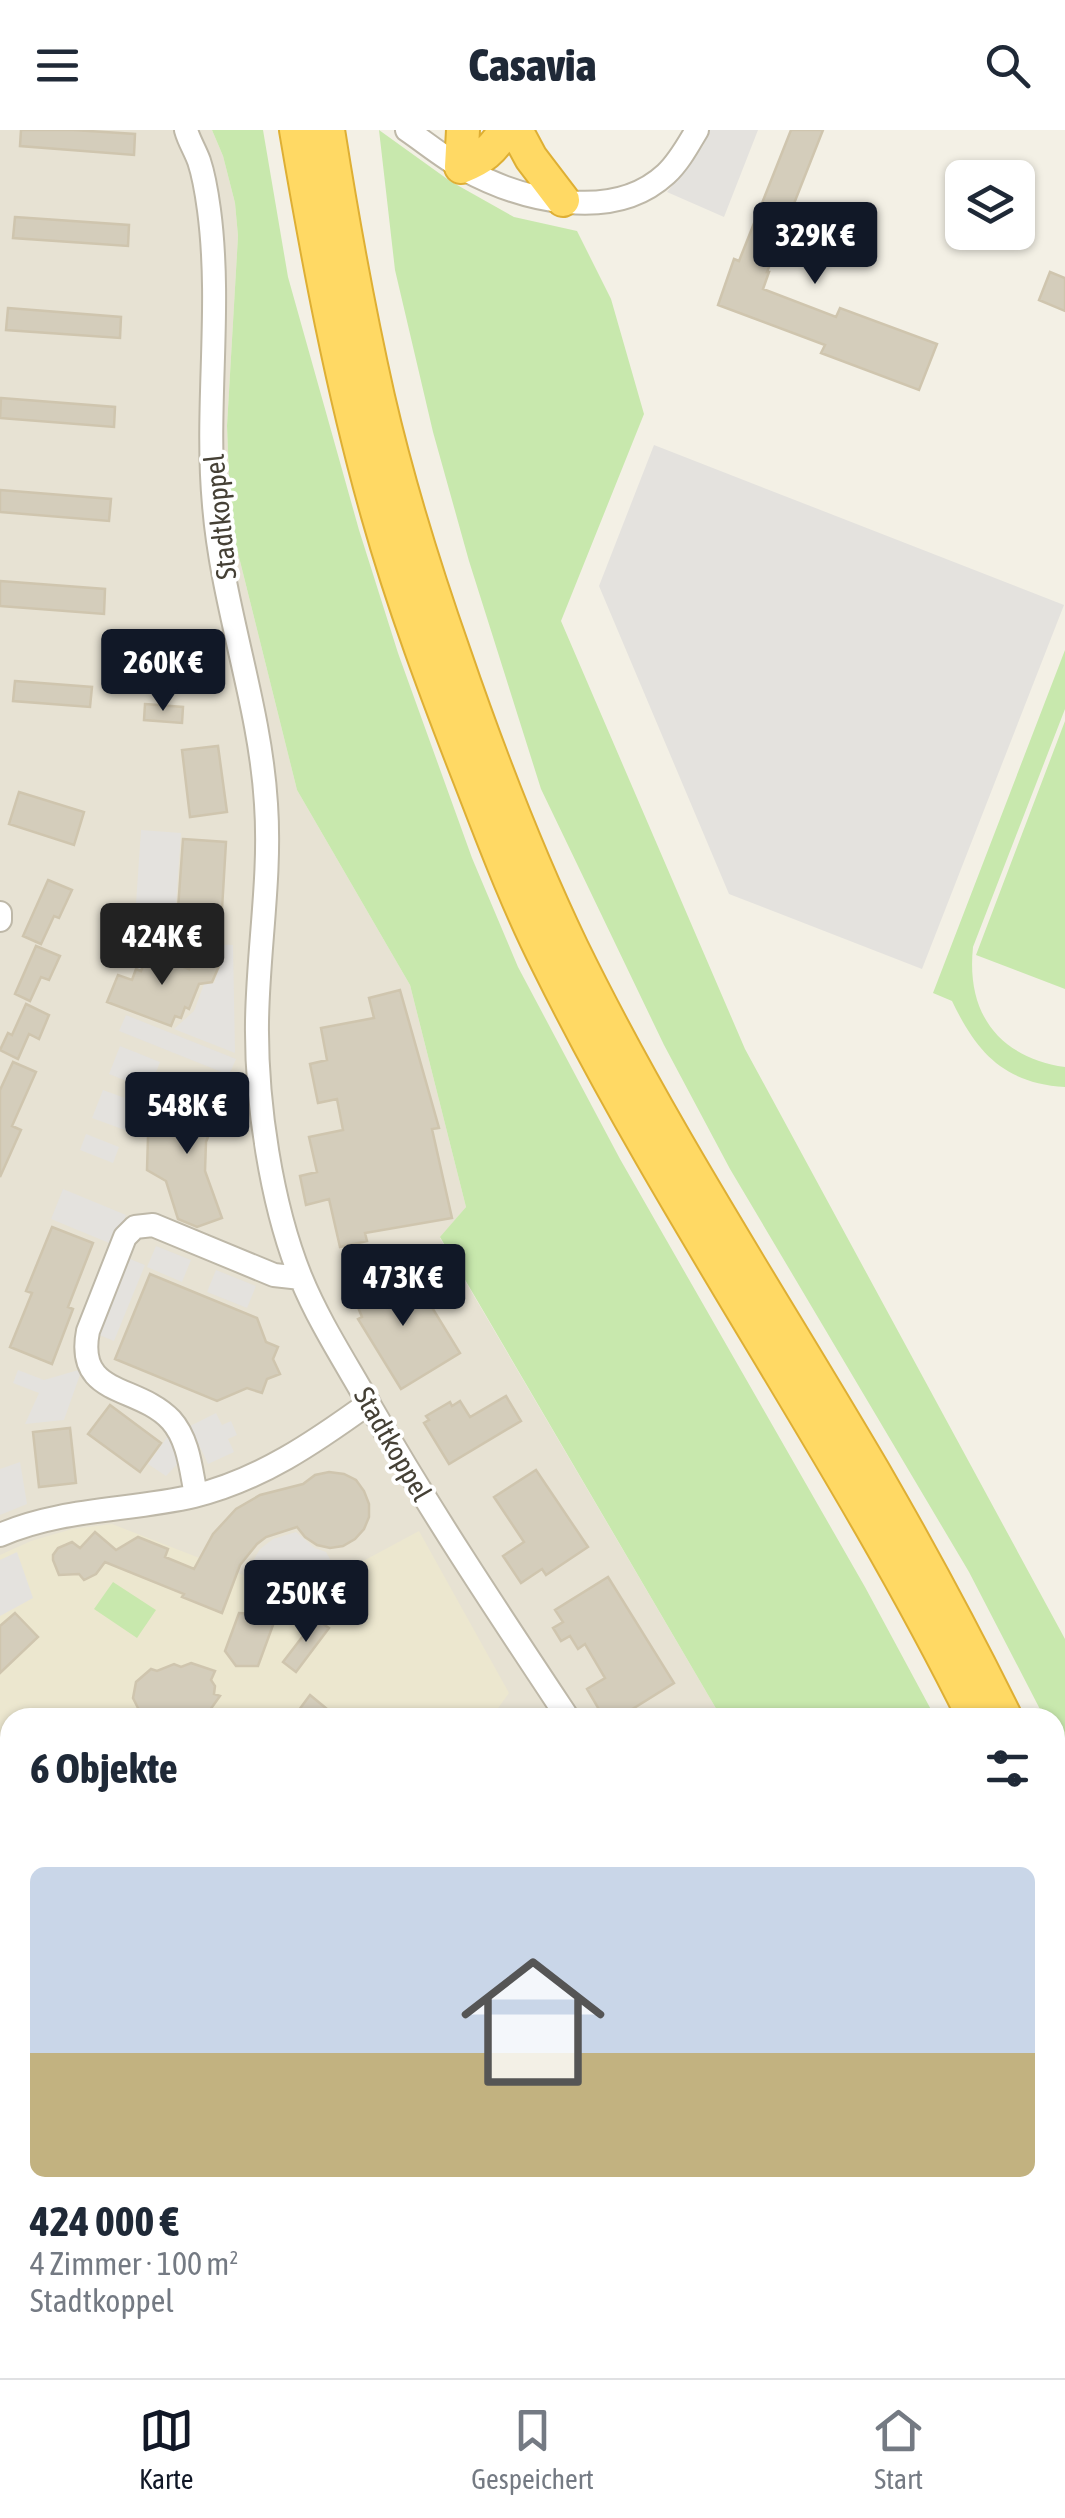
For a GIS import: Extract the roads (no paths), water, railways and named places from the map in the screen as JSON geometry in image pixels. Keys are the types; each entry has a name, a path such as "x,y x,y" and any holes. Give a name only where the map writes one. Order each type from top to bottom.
{"highway":[{"path":"296,130 326,295 378,517 419,642 486,822 546,961 626,1114 918,1610 969,1708"},
{"path":"328,130 378,399 408,512 476,718 513,814 572,948 652,1100 877,1478 1001,1708"},
{"path":"463,130 461,167 482,159 505,130"},
{"path":"516,130 531,158 563,200"}],"street":[{"path":"407,130 461,167 493,183 528,196 590,202 648,188 682,156 697,130"},
{"name":"Stadtkoppel","path":"185,132 199,161 213,252 211,459 219,549 256,729 266,800 268,864 256,1021 263,1125 277,1195 301,1278 369,1403 458,1552 561,1708"},
{"path":"0,913 0,920"},
{"path":"196,1495 186,1450 174,1424 150,1404 100,1380 87,1359 88,1331 125,1238 135,1227 153,1225 274,1275 301,1278"},
{"path":"0,1534 71,1513 151,1504 234,1483 270,1468 369,1403"}]}
